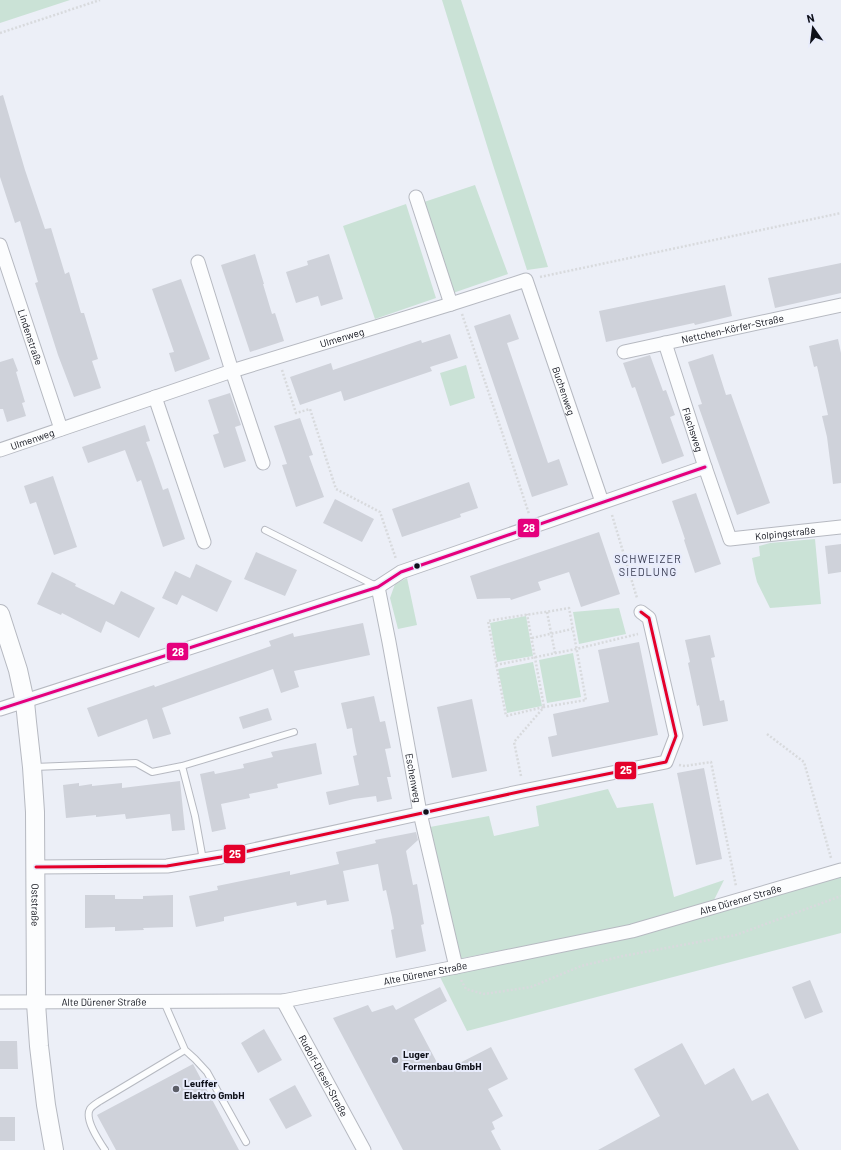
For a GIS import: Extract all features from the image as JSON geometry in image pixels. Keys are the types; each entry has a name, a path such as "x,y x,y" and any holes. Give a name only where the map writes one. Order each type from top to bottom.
{"main road":[{"name":"Oststraße","path":"0,614 18,670 25,702 32,767 36,867 36,1002 39,1046 46,1105 54,1150"}],"street":[{"path":"416,197 455,303"},
{"name":"Lindenstraße","path":"0,245 61,429"},
{"path":"198,262 263,463"},
{"name":"Ulmenweg","path":"0,450 232,370 455,303 526,280"},
{"name":"Buchenweg","path":"526,280 605,502"},
{"name":"Nettchen-Körfer-Straße","path":"624,352 841,305"},
{"name":"Flachsweg","path":"665,343 705,467 730,538"},
{"path":"155,397 204,542"},
{"path":"0,709 378,587 401,572 705,467"},
{"name":"Kolpingstraße","path":"730,538 841,527"},
{"name":"Eschenweg","path":"378,587 420,813 456,968"},
{"path":"36,867 167,866 221,857 523,791 666,762 676,736 649,618 641,612"},
{"name":"Alte Dürener Straße","path":"0,1002 283,1000 456,968 632,931 838,871"},
{"name":"Rudolf-Diesel-Straße","path":"283,1000 364,1150"}],"lane":[{"path":"265,530 378,587"},
{"path":"32,767 136,763 152,772 182,766 294,732"},
{"path":"182,766 195,816 203,860"},
{"path":"164,1002 185,1050 207,1072 246,1142"},
{"path":"104,1150 88,1118 90,1109 100,1101 185,1050"}],"path":[{"path":"0,33 100,0"},
{"path":"526,280 841,213"},
{"path":"455,303 500,426 533,527"},
{"path":"278,357 296,413 310,409 336,489 380,512 401,572"},
{"path":"605,502 641,612"},
{"path":"569,608 586,700 544,707 506,716 488,621 547,612 569,608"},
{"path":"547,612 555,653"},
{"path":"527,614 544,707"},
{"path":"532,638 573,629"},
{"path":"496,665 576,649 652,631"},
{"path":"523,791 514,742 544,707"},
{"path":"767,734 804,762 838,871"},
{"path":"666,762 685,766 711,762 739,900"},
{"path":"456,968 466,989 484,994 531,987 581,966 623,956 736,936 841,896"}],"green space":[{"path":"0,0 70,0 0,23"},
{"path":"442,0 461,0 548,267 527,270"},
{"path":"475,185 508,274 453,293 424,202"},
{"path":"406,204 436,298 375,319 343,226"},
{"path":"466,365 475,398 450,406 440,373"},
{"path":"815,539 821,604 770,608 757,582 752,558 760,556 759,546 770,543"},
{"path":"407,578 417,625 398,629 390,598 395,584"},
{"path":"619,608 626,634 579,644 573,612"},
{"path":"526,616 533,656 497,662 490,623"},
{"path":"573,653 581,697 547,703 539,660"},
{"path":"533,662 542,706 507,713 498,669"},
{"path":"608,789 617,808 653,803 674,897 724,880 713,902 631,925 458,959 430,827 489,816 494,836 539,826 536,806"},
{"path":"841,874 841,933 467,1031 439,975"}],"building":[{"path":"3,95 25,170 45,229 51,228 65,274 69,272 81,313 84,313 98,359 92,361 101,388 74,397 58,355 35,283 38,282 20,221 15,223 0,177 0,96"},
{"path":"255,254 272,314 275,313 284,341 250,352 221,265"},
{"path":"329,254 343,299 321,306 318,296 296,303 286,272 308,265 307,261"},
{"path":"841,263 841,293 775,308 768,278"},
{"path":"181,279 210,359 175,372 169,353 174,352 152,289"},
{"path":"725,285 732,316 695,325 694,323 606,342 599,311"},
{"path":"510,314 519,339 507,343 548,463 559,459 568,485 532,497 474,326"},
{"path":"450,334 458,358 430,367 432,371 344,401 341,391 300,405 290,377 331,363 333,370 421,340 422,343"},
{"path":"838,339 841,353 841,483 833,484 827,437 822,416 828,415 817,366 814,367 809,346"},
{"path":"713,354 726,395 731,394 770,503 737,515 698,405 702,404 688,362"},
{"path":"650,355 663,391 666,390 675,415 670,417 684,456 662,464 635,387 632,388 623,363"},
{"path":"13,358 18,371 16,372 25,402 22,403 26,416 7,422 3,409 0,409 0,362"},
{"path":"230,393 241,425 235,427 246,461 224,468 213,435 219,433 208,400"},
{"path":"300,418 313,455 309,456 324,497 296,507 282,465 287,464 274,426"},
{"path":"145,425 150,441 146,442 163,490 168,488 185,539 163,547 141,480 137,482 125,450 88,463 82,447"},
{"path":"53,476 77,547 54,555 36,502 30,504 24,486"},
{"path":"469,482 478,508 460,514 461,517 402,537 392,509"},
{"path":"696,493 721,564 695,573 672,501"},
{"path":"335,499 374,519 362,542 323,523"},
{"path":"599,532 620,594 581,607 569,572 538,582 541,590 511,600 510,598 477,599 470,576"},
{"path":"841,544 841,572 828,574 825,546"},
{"path":"256,552 297,570 285,596 244,579"},
{"path":"196,564 232,581 217,612 182,595 177,605 162,598 175,571 190,578"},
{"path":"52,572 76,584 75,586 114,605 121,591 155,608 139,638 106,621 101,633 62,613 61,615 37,604"},
{"path":"363,623 370,655 294,671 299,687 281,693 273,669 162,708 171,734 153,739 147,719 98,737 87,708 154,685 155,687 271,646 269,641 293,633 294,637"},
{"path":"710,635 715,657 711,658 720,701 724,700 728,721 703,726 699,705 697,706 688,663 690,662 685,640"},
{"path":"639,642 658,735 552,757 548,737 557,735 553,714 609,702 598,650"},
{"path":"374,696 380,722 385,721 391,748 385,749 391,777 387,777 392,799 377,802 376,796 329,805 326,792 359,785 353,756 357,755 352,728 347,729 341,703"},
{"path":"472,699 487,771 452,778 437,707"},
{"path":"268,708 272,720 243,729 239,717"},
{"path":"316,743 322,774 277,784 278,788 249,794 250,798 221,804 226,829 212,832 200,774 214,771 215,774 244,768 243,764 273,757 271,752"},
{"path":"704,768 722,859 696,865 677,773"},
{"path":"180,781 185,830 172,831 170,814 126,819 125,814 66,818 63,785 79,783 79,786 92,784 92,786 122,783 122,788"},
{"path":"416,832 418,840 406,851 413,885 417,884 424,924 421,925 426,951 396,958 391,930 394,929 392,917 386,890 383,891 378,864 343,871 349,901 327,905 326,900 297,906 296,902 224,917 224,921 196,927 189,896 218,890 217,886 290,871 290,875 339,864 336,852 376,843 375,840"},
{"path":"85,895 115,895 115,899 143,899 143,896 173,895 173,927 115,931 115,927 85,928"},
{"path":"810,980 823,1012 805,1019 792,987"},
{"name":"Luger Formenbau GmbH","path":"440,987 447,1001 414,1019 442,1072 491,1047 508,1079 488,1089 503,1116 492,1122 495,1129 491,1131 501,1150 403,1150 333,1018 368,1005 372,1012 393,1005 396,1010"},
{"path":"264,1029 282,1060 258,1073 241,1043"},
{"path":"0,1041 17,1041 18,1069 0,1069"},
{"path":"682,1043 705,1085 734,1068 752,1101 768,1093 799,1150 598,1150 660,1116 634,1069"},
{"name":"Leuffer Elektro GmbH","path":"193,1064 239,1150 116,1150 97,1115"},
{"path":"295,1085 312,1116 286,1129 269,1099"},
{"path":"0,1117 15,1117 15,1141 0,1141"}],"transit line":[{"name":"28","path":"0,709 378,587 401,572 705,467"},
{"name":"25","path":"36,867 167,866 221,857 523,791 666,762 676,736 649,618 641,612"}],"place":[{"name":"Luger Formenbau GmbH","path":"395,1060"},
{"name":"Leuffer Elektro GmbH","path":"176,1089"}],"district":[{"name":"SCHWEIZER SIEDLUNG","path":"648,565"}]}
